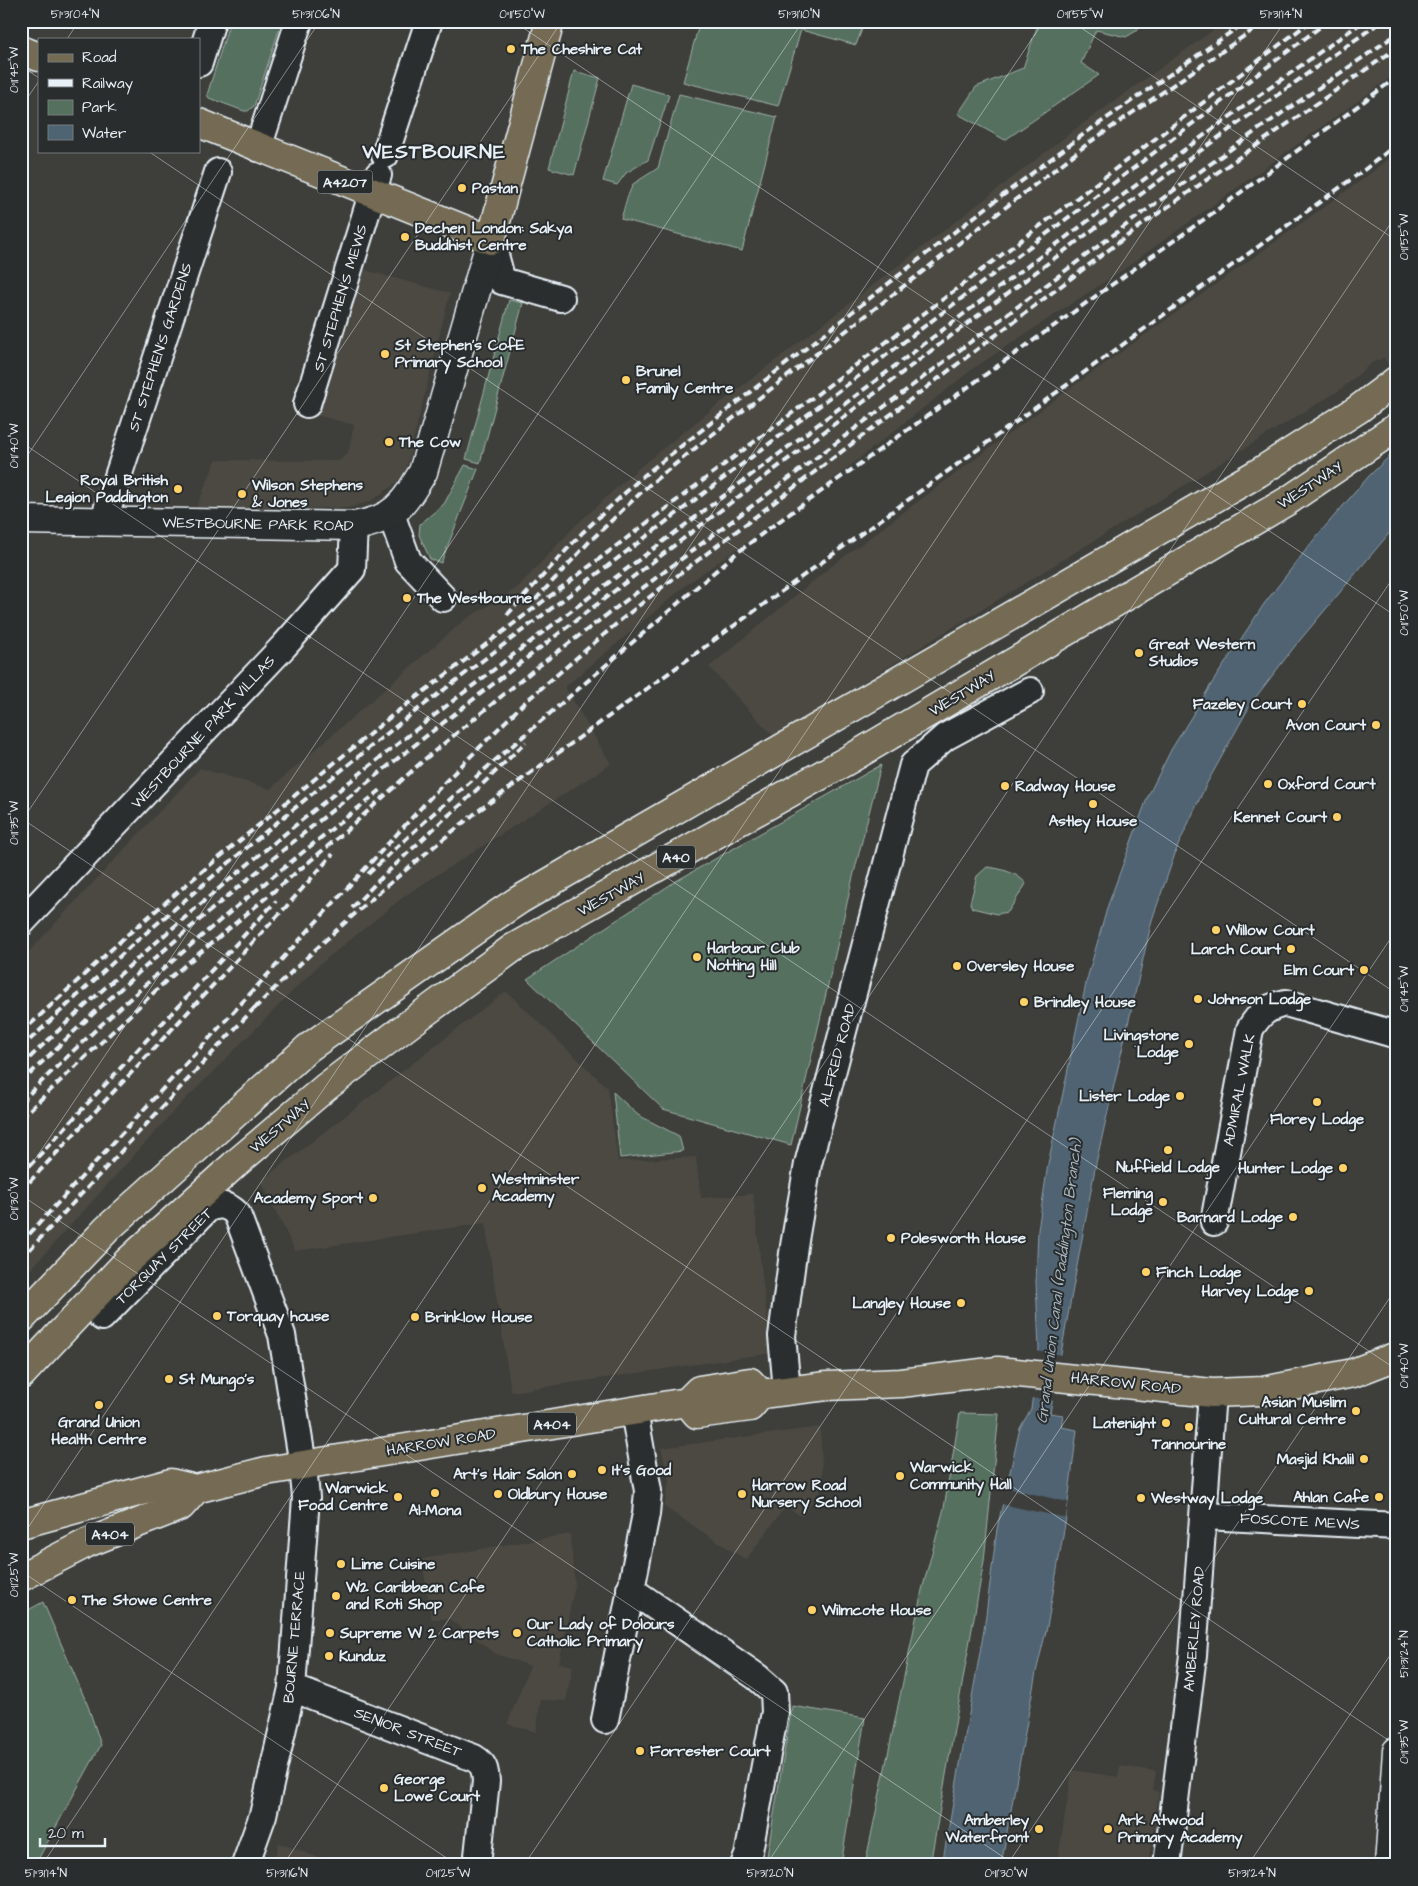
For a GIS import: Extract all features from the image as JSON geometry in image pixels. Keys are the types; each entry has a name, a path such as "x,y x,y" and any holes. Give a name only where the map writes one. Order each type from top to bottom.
{"main road":[{"name":"WESTBOURNE PARK ROAD","path":"491,240 550,21"},
{"path":"21,50 38,57"},
{"name":"A4207","path":"200,123 258,148 379,174 491,240"},
{"name":"A40","path":"21,1319 107,1228 308,1048 492,918 537,890 1258,473 1357,410 1397,380"},
{"name":"WESTWAY","path":"21,1374 127,1262 234,1165 326,1087 514,948 882,740 1289,500 1397,427"},
{"name":"HARROW ROAD","path":"21,1524 171,1483 196,1489 266,1471 304,1464 687,1402 699,1390 727,1384 750,1382 774,1392 827,1386 900,1383 998,1371 1072,1377 1212,1393 1263,1391 1353,1373 1397,1356"},
{"name":"A404","path":"21,1577 87,1543 181,1506 196,1489"}],"street":[{"path":"200,60 212,21"},
{"path":"258,148 298,21"},
{"name":"ST STEPHEN'S MEWS","path":"307,404 429,21"},
{"name":"ST STEPHEN'S GARDENS","path":"103,522 218,172"},
{"path":"491,240 502,281 561,298"},
{"name":"WESTBOURNE PARK ROAD","path":"21,520 354,526 373,523 391,514 405,499 423,472 491,240"},
{"path":"391,514 408,561 444,598"},
{"name":"WESTBOURNE PARK VILLAS","path":"21,924 284,646 352,569 354,526"},
{"name":"ALFRED ROAD","path":"774,1392 794,1246 808,1164 913,766 944,737 1030,691"},
{"name":"ADMIRAL WALK","path":"1214,1222 1250,1029 1259,1016 1272,1006 1286,1003 1397,1035"},
{"name":"TORQUAY STREET","path":"102,1317 208,1208 219,1204 230,1207 237,1214 282,1335 304,1464"},
{"name":"AMBERLEY ROAD","path":"1167,1865 1193,1655 1212,1393"},
{"path":"605,1720 646,1514 648,1491 634,1411"},
{"name":"BOURNE TERRACE","path":"245,1865 263,1815 292,1688 306,1498 304,1464"},
{"name":"FOSCOTE MEWS","path":"1204,1516 1397,1526"},
{"path":"630,1589 774,1692 775,1712 748,1856 744,1865"},
{"name":"SENIOR STREET","path":"292,1688 481,1762 486,1770 486,1781 477,1865"},
{"path":"1389,1865 1397,1751"}],"shaded area":[{"path":"1226,21 1397,21 1397,73 1124,269 974,368 808,499 690,582 565,687 611,764 406,895 319,965 177,1108 21,1280 21,960 200,768 270,789 463,621 518,587 575,526 636,470 1078,127"},
{"path":"1397,151 1397,369 1393,372 1384,358 1373,362 1340,390 774,737 709,667 830,567 1065,392 1367,176"},
{"path":"361,269 450,293 404,475 371,501 348,508 196,508 216,460 339,461 348,453 354,425 316,415"},
{"name":"Westminster Academy","path":"506,991 608,1088 618,1161 696,1157 701,1198 753,1194 771,1353 511,1392 485,1223 295,1251 261,1181"},
{"name":"Harrow Road Nursery School","path":"820,1427 823,1486 802,1517 786,1506 746,1560 664,1507 669,1481 661,1448"},
{"name":"Our Lady of Dolours Catholic Primary","path":"570,1534 575,1585 559,1663 573,1666 566,1701 541,1700 536,1732 507,1724 530,1666 496,1654 449,1619 431,1619 422,1559"},
{"name":"Ark Atwood Primary Academy","path":"1120,1766 1156,1771 1153,1790 1159,1792 1148,1865 1057,1865 1072,1770 1118,1777"},
{"path":"279,1843 339,1865 272,1865"}],"green space":[{"path":"230,21 282,21 254,106 248,111 209,98 207,95"},
{"path":"700,21 865,21 856,45 801,30 778,106 683,82"},
{"path":"1039,21 1144,21 1138,30 1126,37 1096,30 1081,63 1099,75 1005,140 958,114 976,87 1023,68"},
{"path":"574,71 600,78 574,175 549,168"},
{"path":"631,84 669,95 648,160 626,173 617,185 603,181"},
{"path":"679,94 777,117 742,251 621,219 633,184 658,168"},
{"path":"509,300 523,303 480,463 466,459"},
{"path":"465,465 478,469 441,563 430,559 419,535 420,524 444,504"},
{"name":"Harbour Club Notting Hill","path":"881,765 791,1145 663,1109 527,979 676,881"},
{"path":"987,867 1014,874 1026,884 1008,912 997,914 972,908 970,903 977,876"},
{"path":"613,1092 638,1115 679,1136 683,1151 620,1158"},
{"path":"960,1413 999,1414 984,1561 930,1865 865,1865 922,1590 944,1508"},
{"path":"43,1602 88,1706 101,1745 35,1865 21,1865 21,1614"},
{"path":"792,1706 865,1718 841,1865 786,1865 766,1862"}],"water":[{"name":"Grand Union Canal (Paddington Branch)","path":"1397,449 1397,524 1295,646 1252,702 1207,783 1177,848 1152,920 1096,1163 1050,1413 1063,1415 1061,1427 1077,1430 1066,1518 1047,1627 1036,1672 1001,1865 942,1865 984,1630 997,1529 1020,1428 1031,1409 1039,1349 1036,1282 1038,1230 1048,1164 1087,979 1108,905 1148,796 1171,750 1212,683 1264,604 1316,537 1369,476"}],"pier":[{"path":"1036,1351 1063,1355 1055,1401 1030,1398"},
{"path":"1004,1487 1068,1502 1066,1518 1001,1504"}],"railway":[{"path":"507,615 582,533 642,477 949,236 1084,134 1247,21"},
{"path":"535,600 590,541 649,485 727,423 1090,142 1266,21"},
{"path":"21,1033 126,936 394,714 1311,21"},
{"path":"21,1048 133,944 270,828 400,723 1328,21"},
{"path":"21,1066 183,919 266,849 523,647 1028,266 1195,142 1364,21"},
{"path":"21,1083 91,1015 201,918 314,825 447,720 1024,281 1382,21"},
{"path":"21,1118 166,981 346,831 425,759 536,668 1137,217 1256,131 1397,34"},
{"path":"21,1243 442,785 524,703 661,588 1143,224 1397,48"},
{"path":"368,874 434,813 733,556 1217,210 1397,77"},
{"path":"254,1009 363,907 478,811 1364,170 1397,144"},
{"path":"352,908 378,881 526,742"},
{"path":"21,1102 151,979 382,789"},
{"path":"21,1191 333,854"},
{"path":"21,1175 276,901"},
{"path":"21,1259 258,1004"}],"place":[{"name":"The Cheshire Cat","path":"511,49"},
{"name":"Pastan","path":"462,188"},
{"name":"Dechen London: Sakya Buddhist Centre","path":"405,237"},
{"name":"St Stephen's CofE Primary School","path":"385,354"},
{"name":"Brunel Family Centre","path":"626,380"},
{"name":"The Cow","path":"389,442"},
{"name":"Royal British Legion Paddington","path":"178,489"},
{"name":"Wilson Stephens & Jones","path":"242,494"},
{"name":"The Westbourne","path":"407,598"},
{"name":"Great Western Studios","path":"1139,653"},
{"name":"Fazeley Court","path":"1302,704"},
{"name":"Avon Court","path":"1376,725"},
{"name":"Oxford Court","path":"1268,784"},
{"name":"Radway House","path":"1005,786"},
{"name":"Astley House","path":"1093,804"},
{"name":"Kennet Court","path":"1337,817"},
{"name":"Willow Court","path":"1216,930"},
{"name":"Larch Court","path":"1291,949"},
{"name":"Harbour Club Notting Hill","path":"697,957"},
{"name":"Oversley House","path":"957,966"},
{"name":"Elm Court","path":"1364,970"},
{"name":"Johnson Lodge","path":"1198,999"},
{"name":"Brindley House","path":"1024,1002"},
{"name":"Livingstone Lodge","path":"1189,1044"},
{"name":"Lister Lodge","path":"1180,1096"},
{"name":"Florey Lodge","path":"1317,1102"},
{"name":"Nuffield Lodge","path":"1168,1150"},
{"name":"Hunter Lodge","path":"1343,1168"},
{"name":"Westminster Academy","path":"482,1188"},
{"name":"Academy Sport","path":"373,1198"},
{"name":"Fleming Lodge","path":"1163,1202"},
{"name":"Barnard Lodge","path":"1293,1217"},
{"name":"Polesworth House","path":"891,1238"},
{"name":"Finch Lodge","path":"1146,1272"},
{"name":"Harvey Lodge","path":"1309,1291"},
{"name":"Langley House","path":"961,1303"},
{"name":"Torquay house","path":"217,1316"},
{"name":"Brinklow House","path":"415,1317"},
{"name":"St Mungo's","path":"169,1379"},
{"name":"Grand Union Health Centre","path":"99,1405"},
{"name":"Asian Muslim Cultural Centre","path":"1356,1411"},
{"name":"Latenight","path":"1166,1423"},
{"name":"Tannourine","path":"1189,1427"},
{"name":"Masjid Khalil","path":"1364,1459"},
{"name":"It's Good","path":"602,1470"},
{"name":"Art's Hair Salon","path":"572,1474"},
{"name":"Warwick Community Hall","path":"900,1476"},
{"name":"Al-Mona","path":"435,1493"},
{"name":"Oldbury House","path":"498,1494"},
{"name":"Harrow Road Nursery School","path":"742,1494"},
{"name":"Warwick Food Centre","path":"398,1497"},
{"name":"Ahlan Cafe","path":"1379,1497"},
{"name":"Westway Lodge","path":"1141,1498"},
{"name":"Lime Cuisine","path":"341,1564"},
{"name":"W2 Caribbean Cafe and Roti Shop","path":"336,1596"},
{"name":"The Stowe Centre","path":"72,1600"},
{"name":"Wilmcote House","path":"812,1610"},
{"name":"Supreme W 2 Carpets","path":"330,1633"},
{"name":"Our Lady of Dolours Catholic Primary","path":"517,1633"},
{"name":"Kunduz","path":"329,1656"},
{"name":"Forrester Court","path":"640,1751"},
{"name":"George Lowe Court","path":"384,1788"},
{"name":"Amberley Waterfront","path":"1039,1829"},
{"name":"Ark Atwood Primary Academy","path":"1108,1829"}],"district":[{"name":"WESTBOURNE","path":"434,151"}]}
